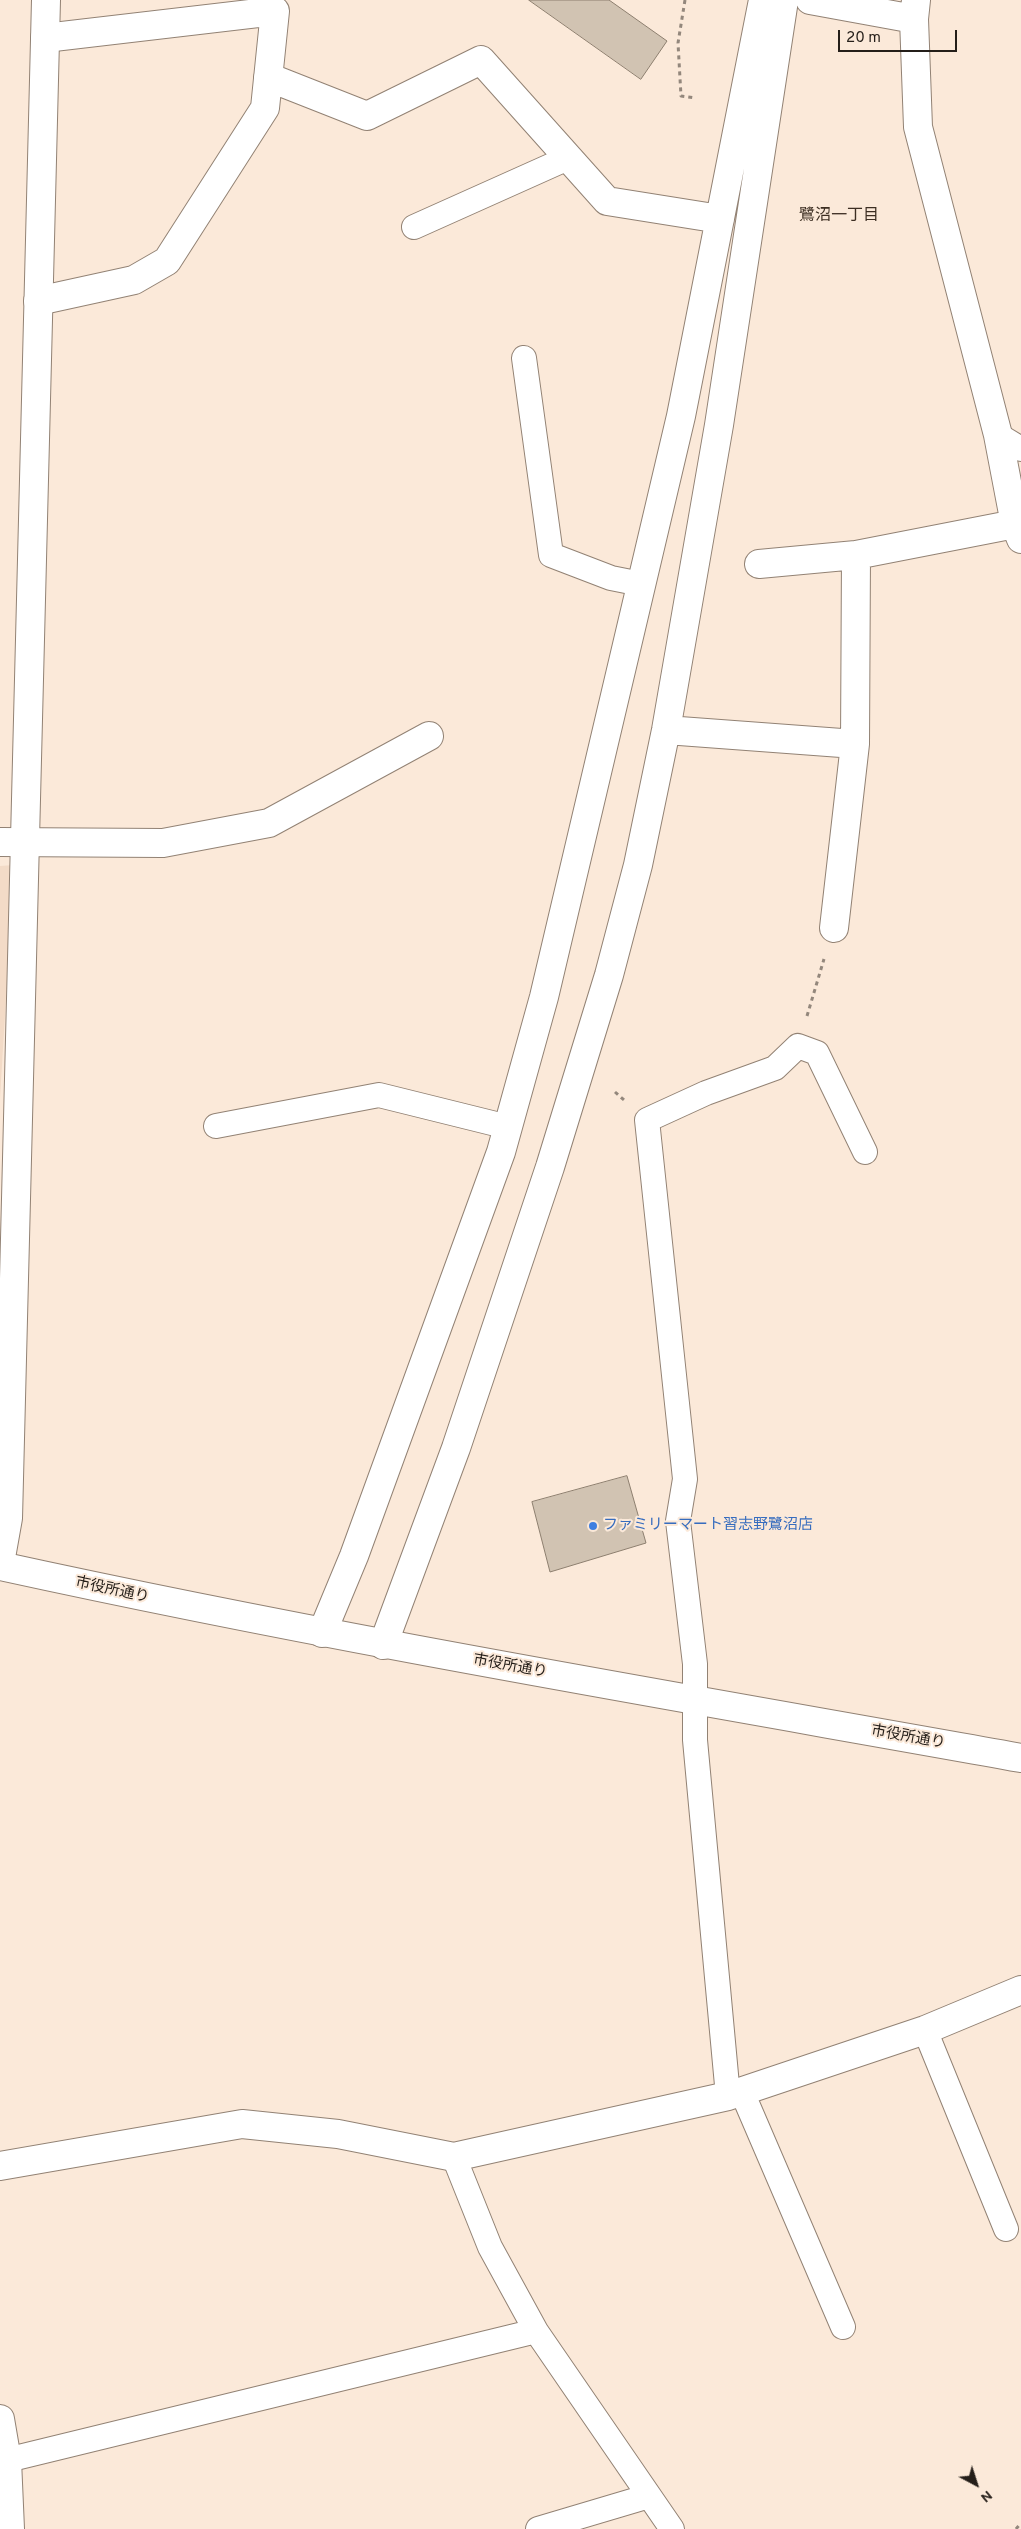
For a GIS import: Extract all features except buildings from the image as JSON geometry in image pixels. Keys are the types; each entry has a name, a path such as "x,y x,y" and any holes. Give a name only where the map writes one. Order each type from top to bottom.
{"street":[{"path":"0,1565 8,1518 12,841 38,301 46,0"},
{"path":"322,1633 354,1556 508,1127 544,997 681,416 763,0"},
{"path":"383,1645 456,1448 550,1167 609,976 638,865 666,730 720,425 784,0"},
{"path":"759,564 856,555 1018,532 998,435 918,127 915,9 857,8 810,0"},
{"path":"38,301 134,280 167,261 265,108 275,11 45,38"},
{"path":"268,76 367,116 481,60 607,201 675,210 720,219"},
{"path":"834,928 855,744 856,555"},
{"path":"666,730 855,744"},
{"path":"12,841 163,843 269,823 429,736"},
{"name":"市役所通り","path":"0,1565 183,1606 383,1645 1021,1758"},
{"path":"0,2166 242,2124 338,2134 454,2157 735,2094 925,2030 1021,1990"},
{"path":"0,2419 7,2460 10,2529"}],"lane":[{"path":"414,227 568,158"},
{"path":"524,358 551,555 611,578 641,584"},
{"path":"998,435 1021,449"},
{"path":"843,2328 735,2094 695,1740 695,1664 678,1521 685,1479 647,1120 706,1093 775,1068 798,1046 817,1053 866,1152"},
{"path":"216,1126 379,1095 508,1127"},
{"path":"925,2030 1006,2229"},
{"path":"454,2157 490,2247 536,2331 672,2529"},
{"path":"7,2460 536,2331"},
{"path":"538,2529 649,2496"}],"path":[{"path":"685,0 678,44 681,96 695,98"},
{"path":"798,1046 834,928"},
{"path":"1016,2529 1021,2523"}],"shaded area":[{"path":"14,865 0,1098 0,866"}],"place":[{"name":"ファミリーマート習志野鷺沼店","path":"593,1526"}],"district":[{"name":"鷺沼一丁目","path":"839,217"}]}
